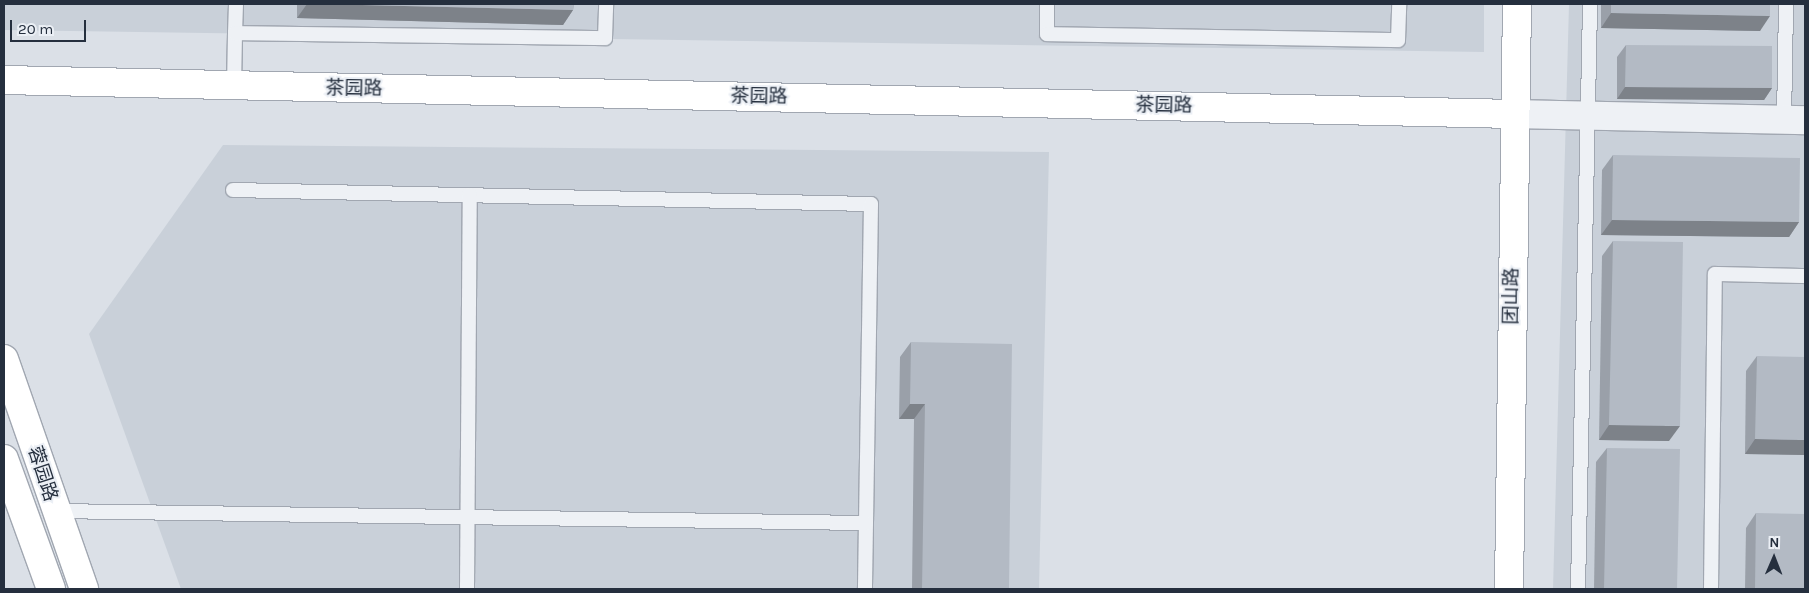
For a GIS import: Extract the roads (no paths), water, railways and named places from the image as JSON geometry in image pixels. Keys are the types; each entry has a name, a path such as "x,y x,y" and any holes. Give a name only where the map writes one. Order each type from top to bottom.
{"street":[{"name":"团山路","path":"1509,589 1517,4"},
{"name":"茶园路","path":"4,80 1514,114"},
{"path":"1514,114 1794,120"},
{"name":"蓉园路","path":"4,359 54,511 84,589"},
{"name":"蓉园路","path":"4,459 51,589"}],"lane":[{"path":"234,86 236,4"},
{"path":"236,33 605,38 606,4"},
{"path":"1047,4 1047,34 1398,40 1399,4"},
{"path":"1578,589 1590,4"},
{"path":"1786,4 1794,120"},
{"path":"233,190 870,204 865,589"},
{"path":"467,589 470,195"},
{"path":"1711,589 1716,274 1805,276"},
{"path":"54,511 866,523"}]}
